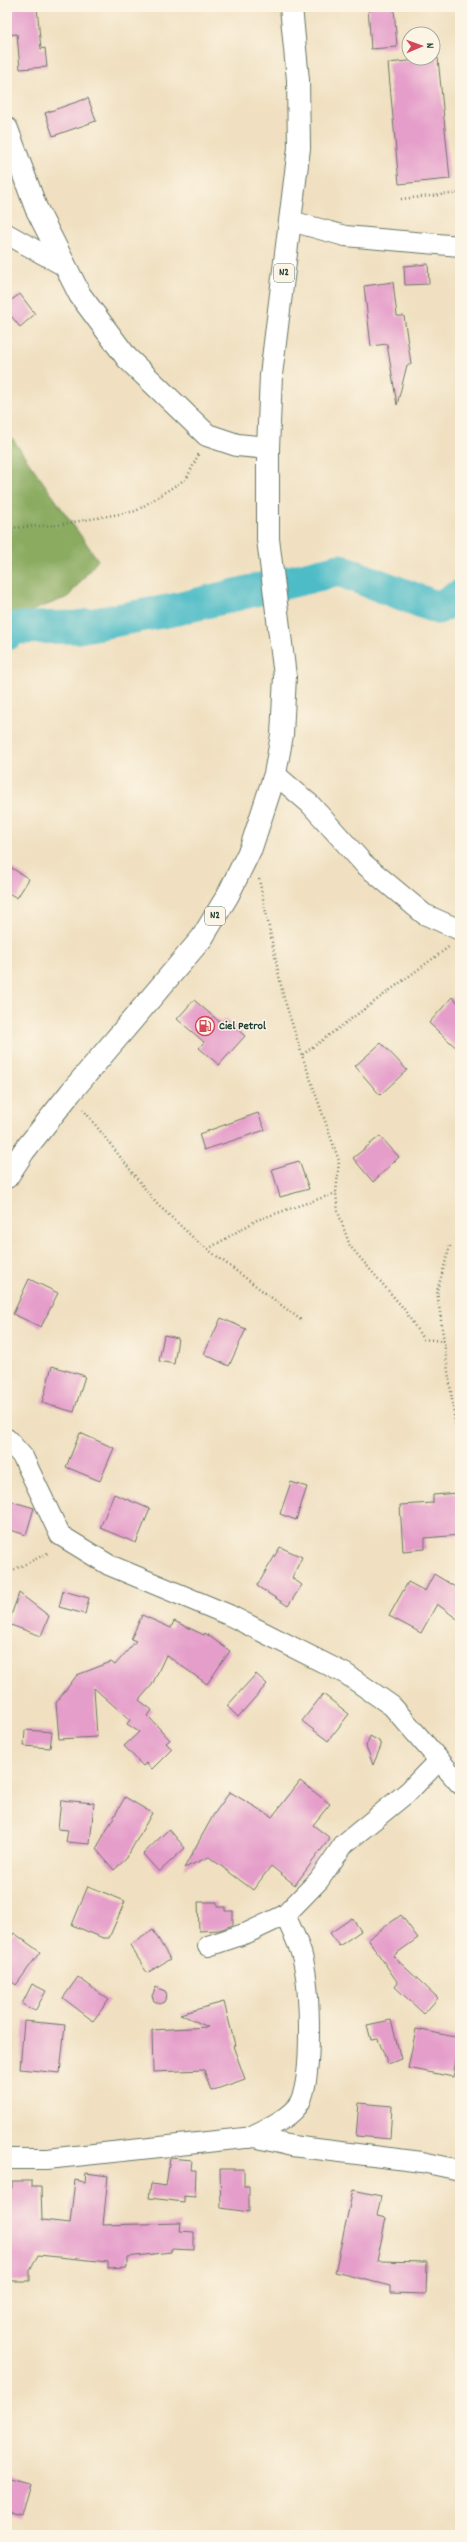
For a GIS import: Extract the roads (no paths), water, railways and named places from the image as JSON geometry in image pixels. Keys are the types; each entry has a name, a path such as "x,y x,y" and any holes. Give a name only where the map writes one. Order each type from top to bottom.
{"main road":[{"name":"N2","path":"7,1177 24,1151 70,1092 202,938 228,895 251,848 275,774 282,734 285,676 268,539 268,448 271,375 299,148 298,80 291,7"},
{"path":"7,129 36,208 80,294 127,358 207,435 237,445 268,448"}],"street":[{"path":"291,221 345,236 460,246"},
{"path":"7,234 66,267"},
{"path":"275,774 310,804 364,864 424,914 458,934"},
{"path":"7,1439 23,1457 60,1535 109,1565 229,1615 346,1674 392,1706 459,1781"},
{"path":"208,1946 246,1934 285,1915 318,1880 344,1844 409,1791 439,1760"},
{"path":"248,2138 277,2123 300,2102 307,2074 310,2035 304,1959 285,1915"},
{"path":"7,2159 47,2159 248,2138 422,2162 460,2170"}],"waterway":[{"path":"7,634 16,628 78,627 173,610 339,570 438,608 460,596"}],"place":[{"name":"Ciel Petrol","path":"205,1026"}]}
